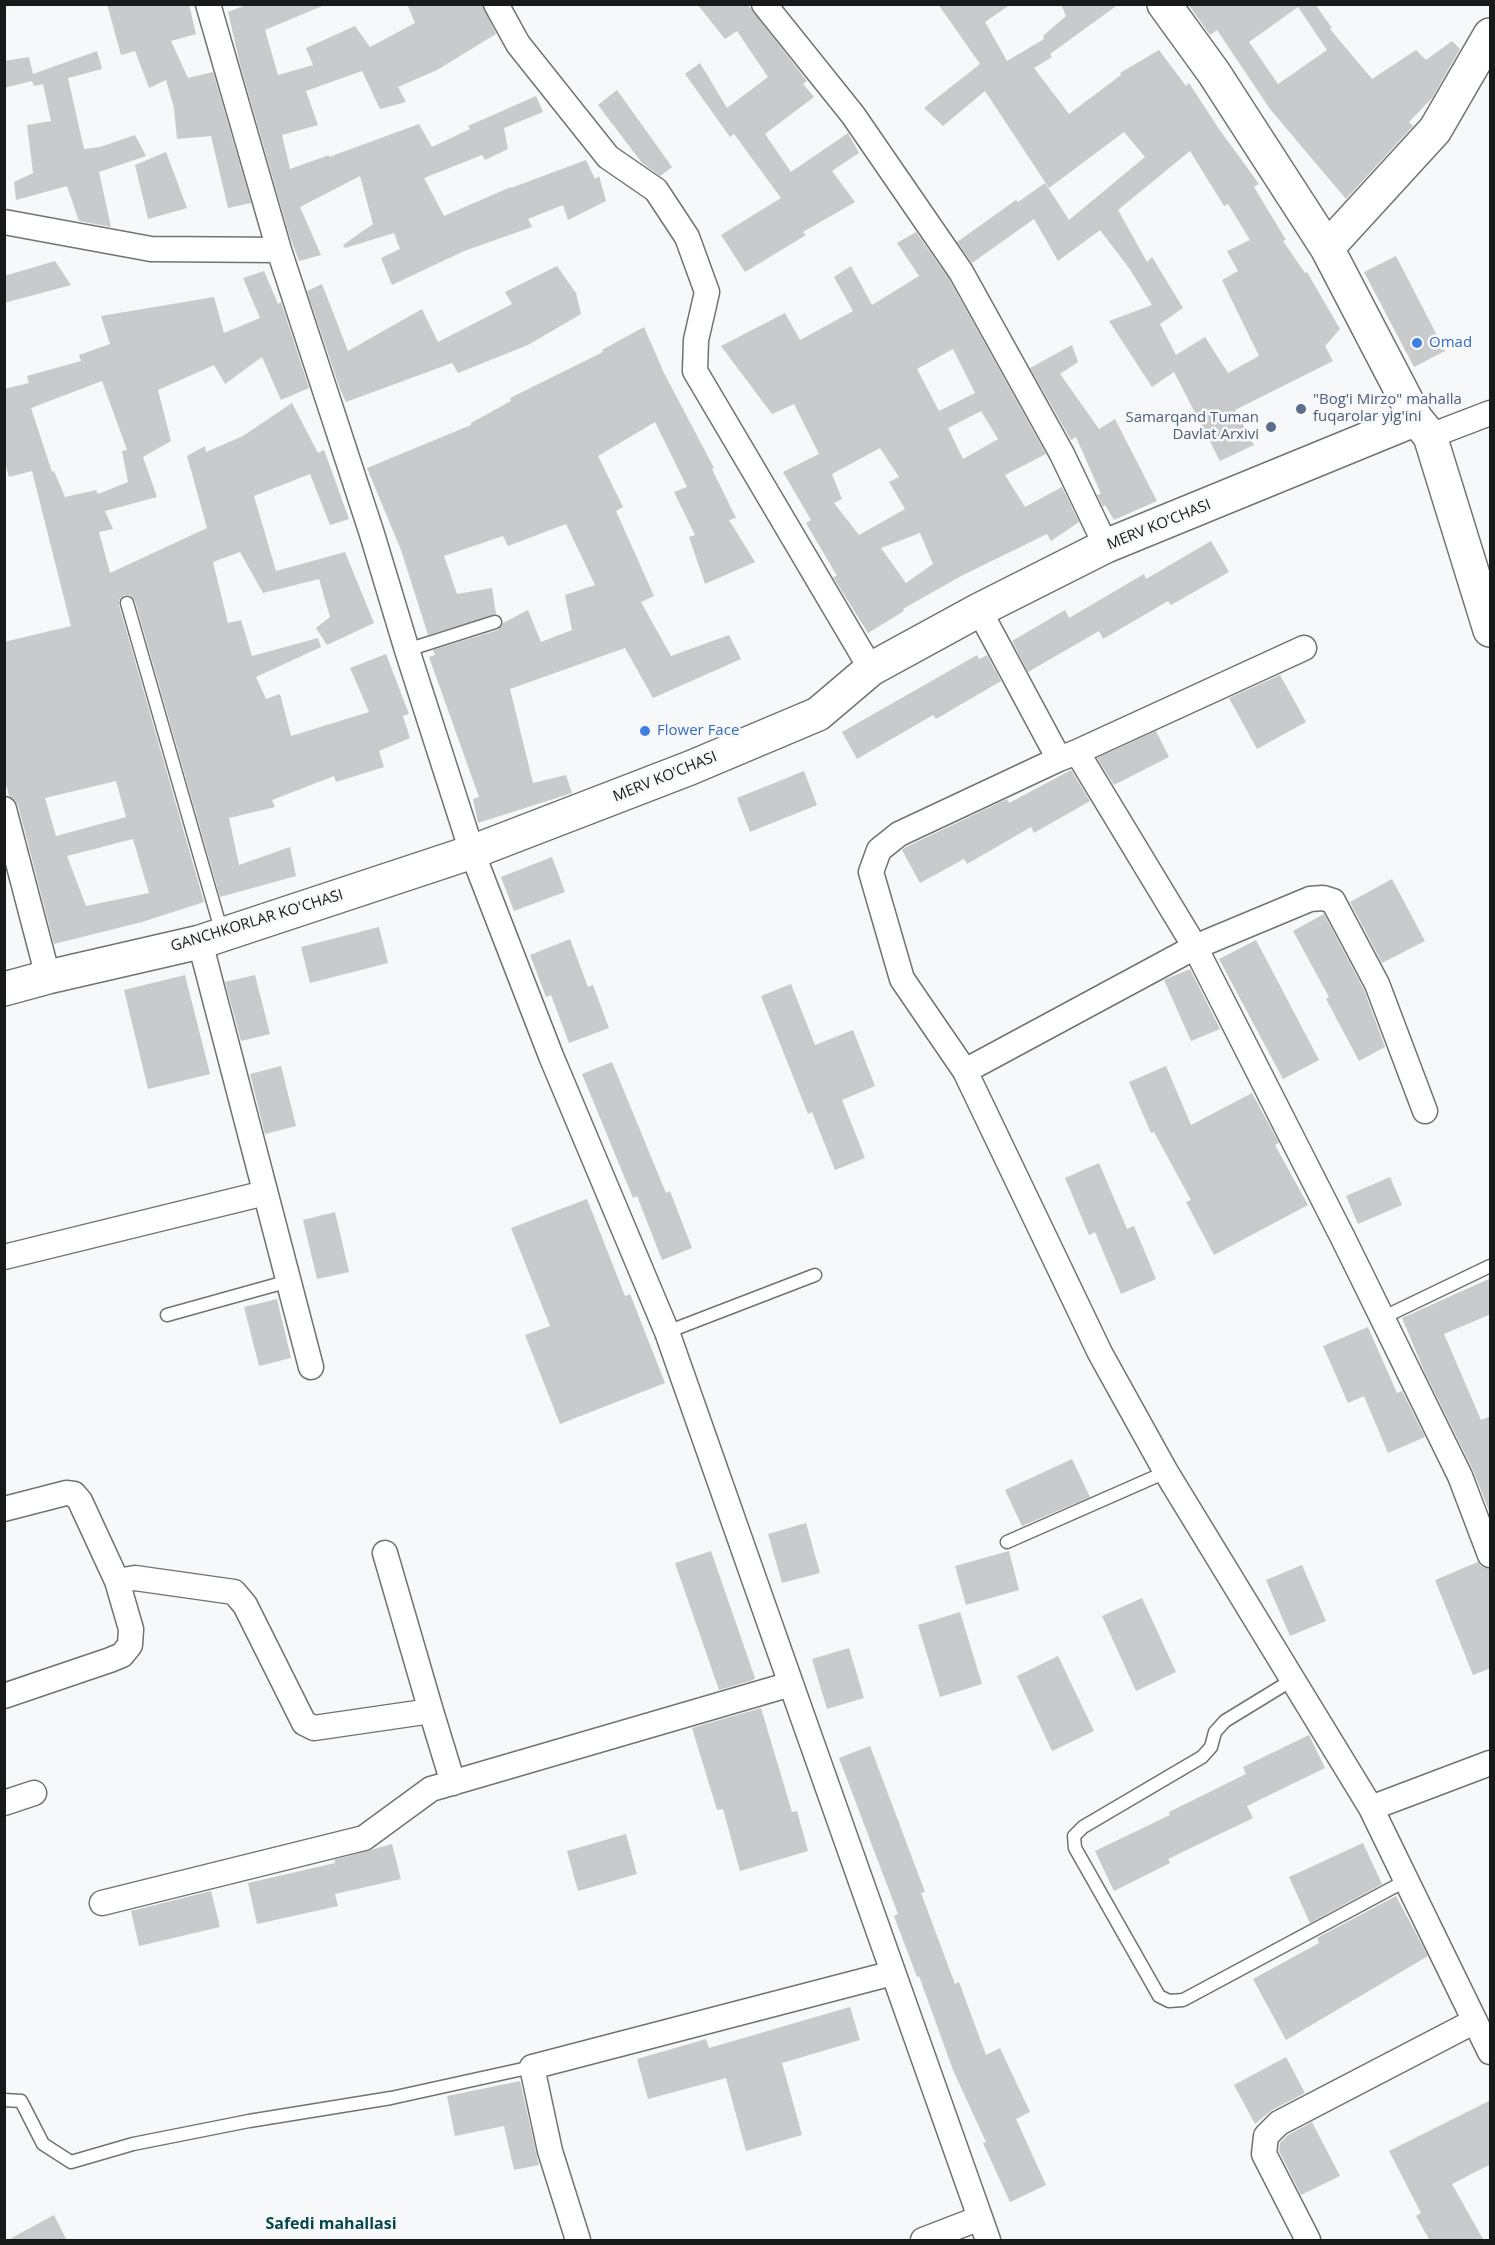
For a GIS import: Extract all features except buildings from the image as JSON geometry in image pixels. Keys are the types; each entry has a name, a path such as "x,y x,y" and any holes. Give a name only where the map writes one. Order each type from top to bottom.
{"street":[{"path":"208,4 279,250 372,534 472,852 551,1056 667,1332 984,2229 922,2241"},
{"path":"496,4 518,44 608,157 656,190 687,237 707,292 696,340 695,371 871,669"},
{"path":"764,4 853,115 961,272 1062,454 1106,546"},
{"path":"1164,4 1214,74 1327,248 1423,428 1491,630"},
{"path":"1327,248 1435,130 1491,35"},
{"path":"4,222 151,249 279,250"},
{"path":"1423,428 1491,413"},
{"name":"MERV KO'CHASI","path":"472,852 690,768 818,714 871,669 979,610 1106,546 1423,428"},
{"path":"979,610 1068,756 1195,947 1460,1476 1491,1555"},
{"path":"1304,648 899,834 879,850 871,872 902,979 965,1071 1100,1353 1166,1472 1371,1808 1491,2052"},
{"path":"4,809 48,977"},
{"name":"GANCHKORLAR KO'CHASI","path":"4,989 211,938 472,852"},
{"path":"965,1071 1195,947 1310,899 1323,898 1333,901 1377,984 1425,1111"},
{"path":"211,938 265,1193 311,1366"},
{"path":"4,1257 265,1193"},
{"path":"4,1509 66,1492 74,1494 80,1501 117,1581 131,1629 130,1644 122,1654 4,1696"},
{"path":"385,1552 453,1783"},
{"path":"117,1581 135,1578 234,1592 245,1605 304,1723 315,1728 431,1711"},
{"path":"102,1903 364,1838 431,1789 791,1684"},
{"path":"1371,1808 1491,1763"},
{"path":"4,1803 34,1793"},
{"path":"578,2241 550,2151 532,2067 893,1973"},
{"path":"1308,2241 1264,2154 1266,2136 1279,2123 1476,2022"}],"lane":[{"path":"127,603 211,938"},
{"path":"407,650 495,622"},
{"path":"1382,1318 1491,1266"},
{"path":"667,1332 815,1275"},
{"path":"167,1316 289,1281"},
{"path":"1007,1542 1166,1472"},
{"path":"1292,1680 1225,1720 1215,1732 1211,1747 1202,1757 1083,1827 1074,1836 1075,1848 1159,1996 1169,2001 1183,2001 1407,1880"},
{"path":"4,2100 21,2101 43,2144 71,2162 133,2144 249,2121 392,2098 532,2067"}],"place":[{"name":"Omad","path":"1417,343"},
{"name":"\"Bog'i Mirzo\" mahalla fuqarolar yig'ini","path":"1301,409"},
{"name":"Samarqand Tuman Davlat Arxivi","path":"1271,427"},
{"name":"Flower Face","path":"645,731"}],"district":[{"name":"Safedi mahallasi","path":"331,2224"}]}
